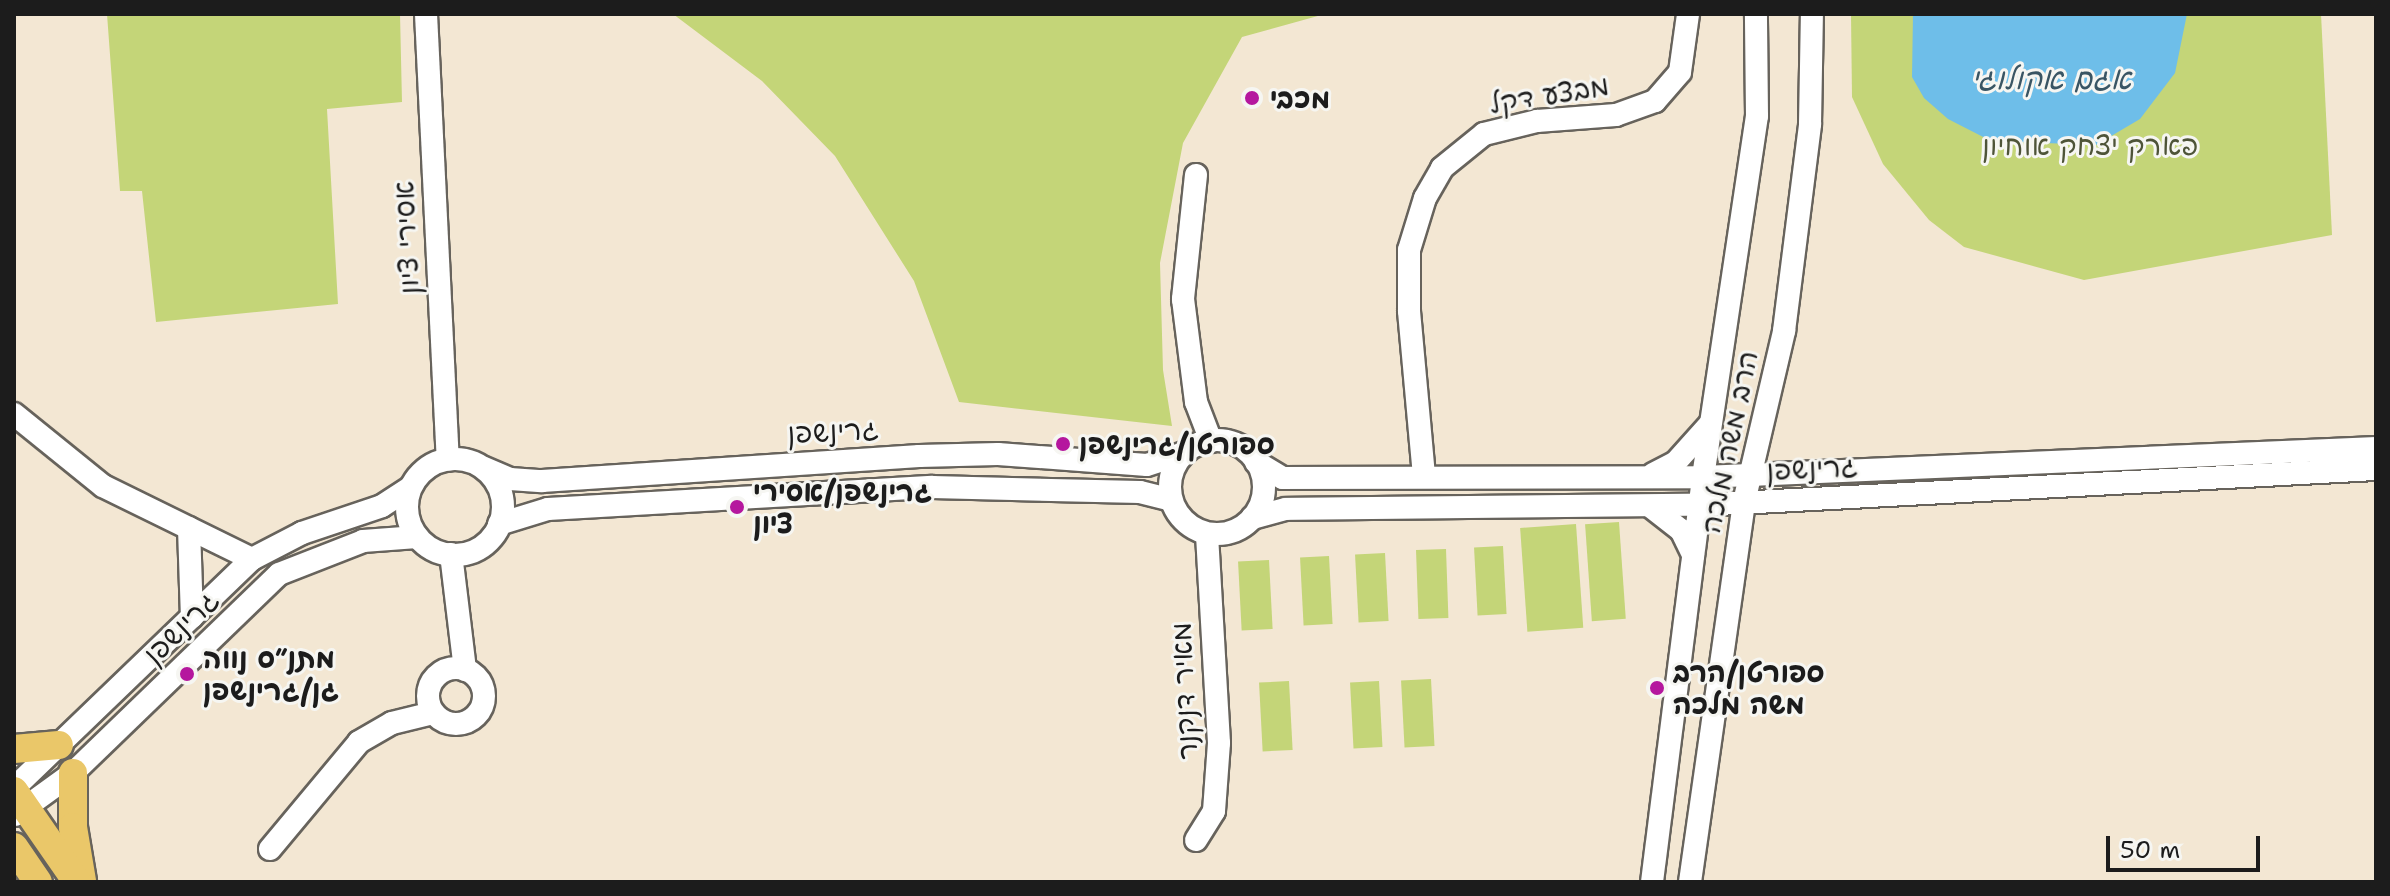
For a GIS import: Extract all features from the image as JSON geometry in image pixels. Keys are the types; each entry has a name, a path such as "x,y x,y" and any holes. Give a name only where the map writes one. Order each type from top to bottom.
{"main road":[{"path":"14,749 59,745"},
{"path":"73,773 73,827 80,882"},
{"path":"18,801 80,882"},
{"path":"14,847 38,882"}],"street":[{"name":"אסירי ציון","path":"426,14 448,459"},
{"name":"מבצע דקל","path":"1424,476 1409,311 1409,250 1430,188 1453,157 1484,134 1537,121 1616,115 1655,101 1680,72 1688,14"},
{"name":"הרב משה מלכה","path":"1652,882 1703,477 1757,116 1756,14"},
{"name":"הרב משה מלכה","path":"1690,882 1744,502 1784,331 1806,154 1812,14"},
{"path":"1196,175 1184,247 1183,299 1196,402 1211,441"},
{"path":"14,414 103,486 252,559"},
{"path":"1648,476 1675,463 1711,423"},
{"path":"1761,429 1767,456 1786,474"},
{"path":"1256,462 1263,480 1262,500 1252,518 1232,531 1207,534 1192,528 1171,500 1171,475 1185,453 1211,441 1231,442 1283,478 1703,477"},
{"name":"גרינשפן","path":"1703,477 2376,448"},
{"name":"גרינשפן","path":"484,468 510,479 542,481 919,456 998,454 1147,465 1185,453"},
{"path":"448,459 484,468 502,496 499,524 483,546 451,554 417,537 407,506 410,488 432,464 448,459"},
{"name":"גרינשפן","path":"1252,518 1286,509 1700,505 2376,469"},
{"path":"499,524 548,509 932,487 1140,492 1171,500"},
{"name":"גרינשפן","path":"18,801 59,745 252,559 302,533 382,506 410,488"},
{"path":"1737,549 1759,515 1794,499"},
{"path":"1650,506 1681,530 1693,555"},
{"path":"189,528 192,617"},
{"name":"מאיר דנקנר","path":"1196,840 1214,811 1219,756 1207,534"},
{"name":"גרינשפן","path":"18,801 73,773 279,574 363,541 417,537"},
{"path":"451,554 465,670 482,686 478,714 451,724 433,713 428,693 436,676 465,670"},
{"path":"270,849 359,742 392,723 433,713"}],"green space":[{"path":"107,14 400,14 402,102 327,109 338,304 156,322 142,191 120,191"},
{"path":"673,14 1325,14 1242,37 1183,143 1160,263 1163,370 1172,426 959,402 914,281 835,156 762,81"},
{"name":"פארק יצחק אוחיון","path":"1851,14 2321,14 2332,235 2084,280 1964,247 1929,220 1883,164 1852,97"},
{"path":"1619,522 1626,619 1592,621 1585,524"},
{"path":"1576,524 1583,628 1527,632 1520,528"},
{"path":"1503,546 1507,614 1478,615 1474,548"},
{"path":"1446,549 1448,618 1418,619 1416,550"},
{"path":"1385,553 1389,621 1359,622 1355,555"},
{"path":"1329,556 1333,624 1304,625 1300,558"},
{"path":"1269,560 1273,629 1242,631 1238,562"},
{"path":"1431,679 1435,746 1405,747 1401,681"},
{"path":"1289,681 1293,750 1263,751 1259,683"},
{"path":"1379,681 1382,747 1353,748 1350,683"}],"water":[{"name":"אגם אקולוגי","path":"1913,14 2187,14 2175,73 2140,119 2096,145 1991,141 1948,119 1924,98 1912,77"}],"place":[{"name":"מכבי","path":"1252,98"},
{"name":"ספורטן/גרינשפן","path":"1063,444"},
{"name":"גרינשפן/אסירי ציון","path":"737,507"},
{"name":"מתנ״ס נווה גן/גרינשפן","path":"187,674"},
{"name":"ספורטן/הרב משה מלכה","path":"1657,688"}]}
